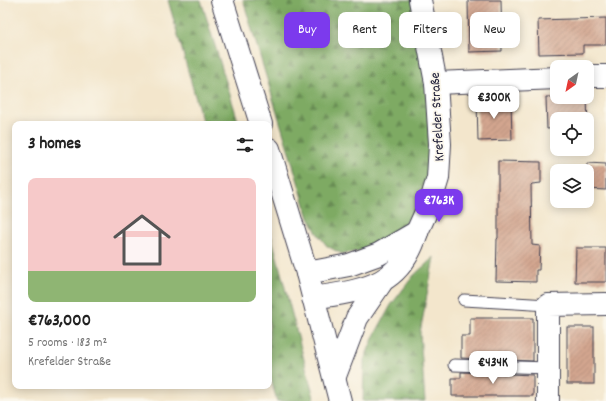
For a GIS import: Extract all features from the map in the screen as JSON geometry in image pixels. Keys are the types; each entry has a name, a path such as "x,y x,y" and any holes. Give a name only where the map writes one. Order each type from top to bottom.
{"main road":[{"path":"222,0 260,121"},
{"name":"Krefelder Straße","path":"381,283 394,273 412,249 417,232 431,201 438,178 440,144 436,83 420,0"},
{"path":"594,76 606,76"},
{"path":"436,83 550,78"},
{"path":"272,159 307,273 335,376 340,401"},
{"path":"307,273 349,265 379,254 396,242 417,232"},
{"path":"313,298 351,292 381,283"},
{"path":"335,376 357,318 381,283"},
{"path":"548,401 548,305 606,304"}],"lane":[{"path":"464,300 548,305"},
{"path":"454,365 548,368"}],"green space":[{"path":"168,0 201,0 238,121 202,121"},
{"path":"243,0 412,0 414,12 399,12 399,48 421,48 426,74 431,170 417,210 396,233 370,249 342,254 327,246 317,233 309,218"},
{"path":"272,238 315,401 277,401 272,383"},
{"path":"434,257 420,333 425,401 363,401 364,360 374,336 391,305 414,275"}],"building":[{"path":"468,0 501,0 501,12 470,12 470,48 502,48 502,51 469,52"},
{"path":"606,18 606,45 583,45 583,53 539,54 538,20"},
{"path":"546,97 550,97 550,104 587,104 587,112 550,112 550,129 547,129"},
{"path":"477,100 511,100 512,140 478,141"},
{"path":"498,161 541,162 541,183 531,185 532,245 540,246 539,270 536,270 536,282 496,281 498,238"},
{"path":"587,163 606,164 606,190 594,189 594,164"},
{"path":"576,248 606,248 606,282 575,282"},
{"path":"470,318 533,318 533,361 461,358 461,336 470,336"},
{"path":"567,327 594,327 594,384 567,384"},
{"path":"461,372 533,375 533,396 452,396 452,378 461,378"}]}
